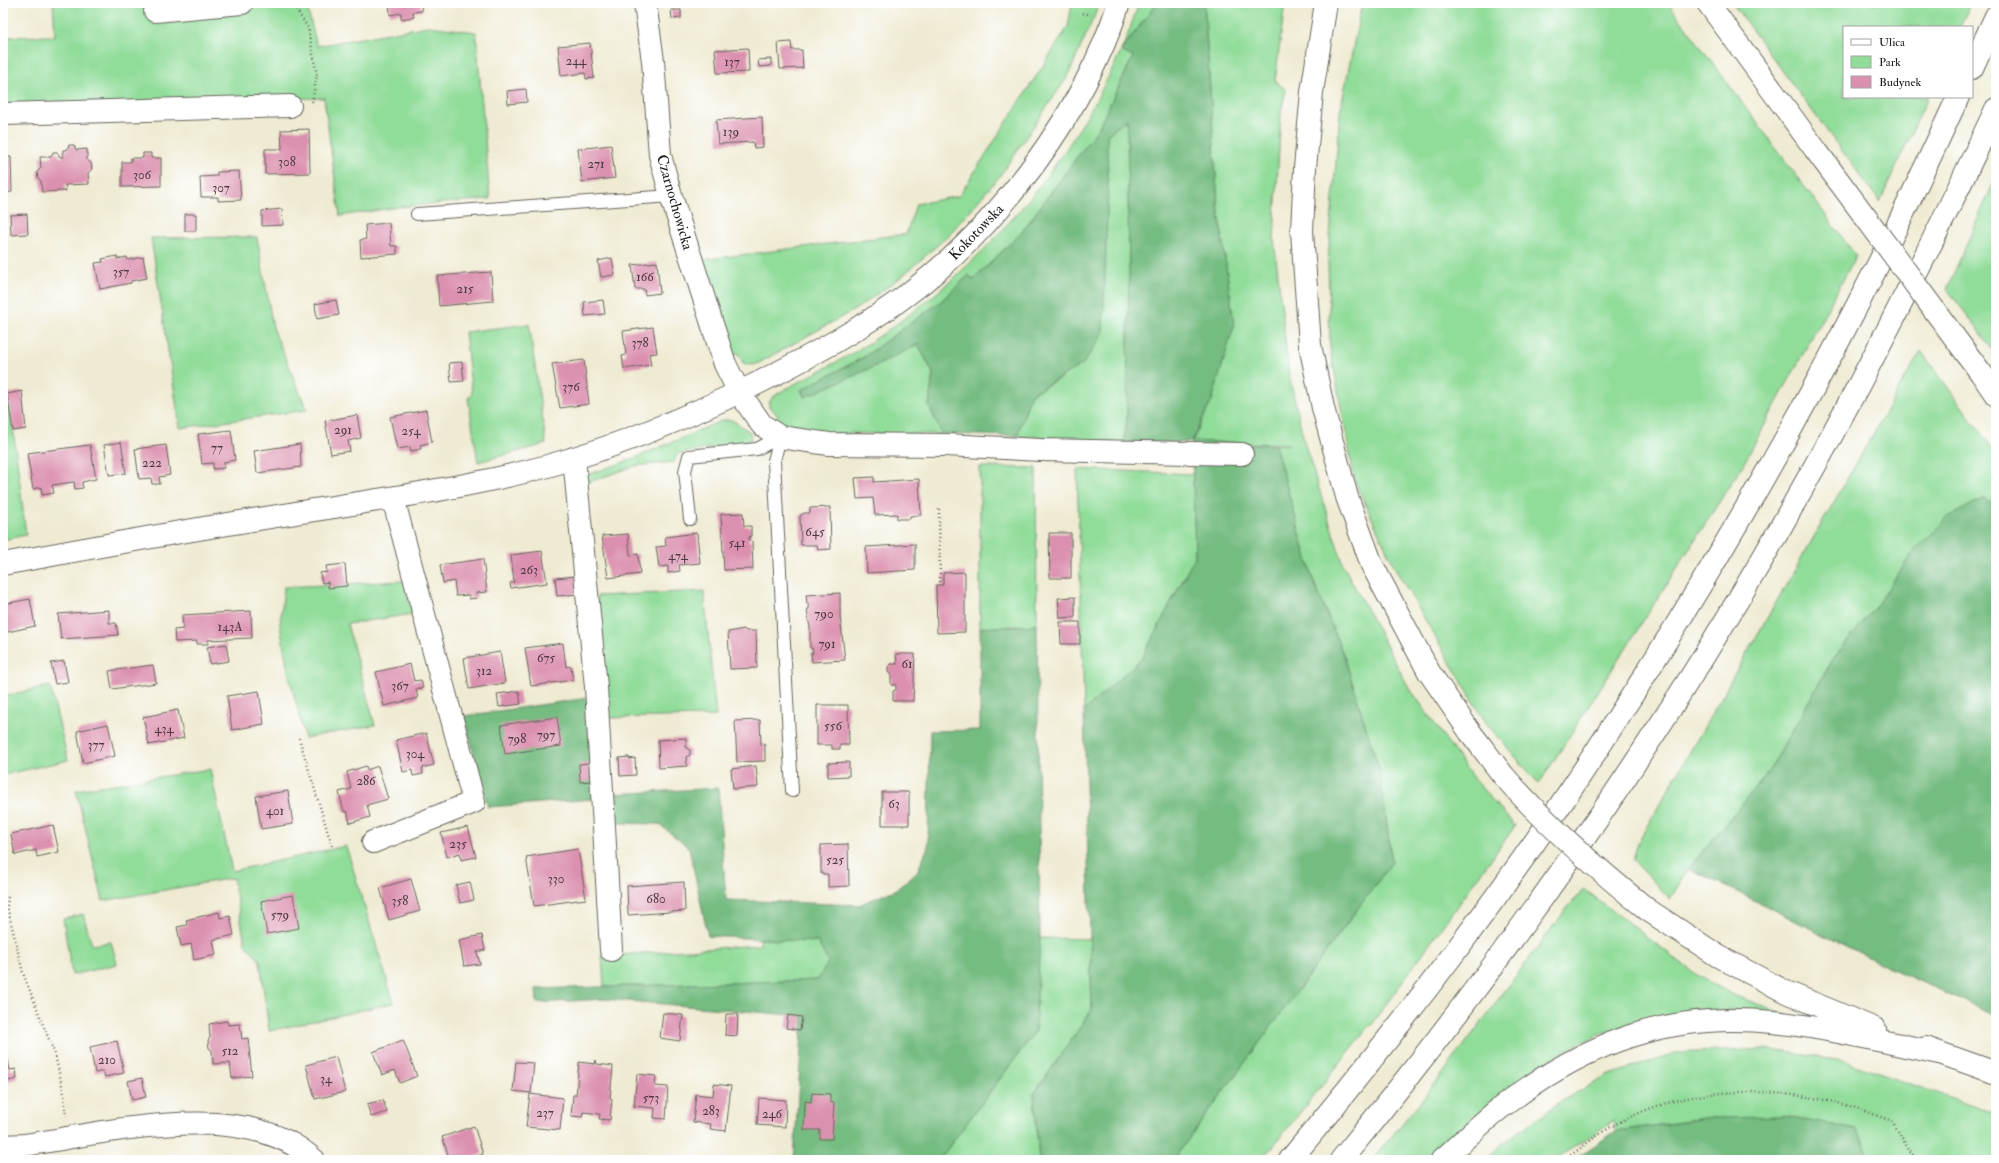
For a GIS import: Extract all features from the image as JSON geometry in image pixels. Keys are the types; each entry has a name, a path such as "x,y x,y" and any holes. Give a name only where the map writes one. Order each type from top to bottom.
{"main road":[{"path":"155,10 242,3"},
{"name":"Czarnochowicka","path":"645,3 654,61 660,155 671,196 722,356 746,389 762,425 780,437"},
{"name":"Kokotowska","path":"3,564 193,529 393,498 493,479 574,458 623,443 746,389 830,345 873,319 949,261 983,226 1010,197 1051,140 1069,110 1101,47 1119,3"},
{"path":"1326,3 1312,100 1305,168 1302,231 1310,345 1323,408 1347,497 1372,565 1429,672 1470,732 1503,775 1536,810 1611,880 1648,910 1718,956 1786,992 1857,1023 1996,1073"},
{"path":"1708,3 1996,395"},
{"path":"1973,66 1995,17"},
{"path":"1290,1160 1402,1021 1479,918 1596,752 1670,636 1752,499 1827,363 1863,295 1958,98"},
{"path":"3,114 290,106"},
{"path":"1341,1160 1442,1033 1577,847 1670,707 1759,565 1809,478 1890,327 1946,216 1996,109"},
{"path":"780,437 829,444 946,445 1041,450 1242,454"},
{"path":"574,458 596,688 611,950"},
{"path":"373,842 474,802 393,498"},
{"path":"1442,1160 1502,1107 1537,1081 1572,1060 1606,1043 1645,1031 1687,1022 1726,1020 1771,1022 1812,1027 1939,1053"},
{"path":"3,1146 67,1139 171,1124 246,1126 284,1140 314,1160"}],"lane":[{"path":"418,214 671,196"},
{"path":"690,520 685,471 689,456 757,449 780,437"},
{"path":"780,437 774,461 792,791"}],"path":[{"path":"290,106 312,103 318,75 308,28 292,3"},
{"path":"939,509 940,584"},
{"path":"299,738 332,846"},
{"path":"8,897 7,906 23,973 55,1055 64,1094 67,1139"},
{"path":"1564,1160 1621,1121 1666,1102 1714,1093 1771,1092 1846,1105 1892,1121 1915,1160"}],"green space":[{"path":"53,3 148,3 151,22 273,3 306,3 317,46 428,26 476,32 490,199 399,207 340,216 324,98 3,107 3,37 55,36"},
{"path":"1072,3 1100,3 1068,76 999,177 948,236 901,277 856,309 757,364 750,365 743,363 738,353 733,355 701,260 906,234 916,204 959,196 1068,27"},
{"path":"1139,3 1157,3 1122,49"},
{"path":"1157,3 1204,3 1218,205 1234,325 1212,400 1192,441 1275,445 1313,580 1345,659 1379,769 1392,862 1174,1159 1039,1160 1034,1094 1092,1010 1084,711 1142,658 1195,557 1192,442 1124,443 1127,418 1129,271 1127,119 1107,135 1108,189 1103,334 1083,364 1031,394 1017,436 942,434 929,406 933,373 918,344 880,364 805,397 801,390 864,357 940,302 969,275 973,280 1021,233 1098,129 1133,57 1121,51"},
{"path":"1204,3 1285,3 1275,81 1286,90 1281,111 1274,239 1289,375 1305,445 1344,567 1408,686 1473,778 1515,826 1376,1018 1262,1160 1149,1160 1174,1159 1392,862 1379,769 1345,659 1313,580 1275,445 1289,444 1192,442 1212,400 1234,325 1218,205"},
{"path":"1362,3 1668,3 1856,256 1744,463 1539,784 1486,723 1397,572 1355,482 1330,348 1328,261 1340,112"},
{"path":"1732,3 1971,3 1960,26 1843,26 1843,98 1928,98 1880,202"},
{"path":"1121,50 1133,57 1098,129 1021,233 973,280 969,275 940,302 864,357 801,390 805,397 880,364 918,344 933,373 929,406 942,434 803,433 772,420 778,415 769,407 769,403 772,398 784,390 850,355 875,339 914,311 951,281 986,248 1018,213 1048,175 1075,136 1099,94"},
{"path":"1127,119 1129,271 1127,418 1124,443 1017,436 1031,394 1061,378 1108,189 1107,135"},
{"path":"1996,177 1996,353 1947,289"},
{"path":"257,237 273,328 307,410 180,428 151,238"},
{"path":"529,324 546,444 478,462 468,398 472,395 465,332"},
{"path":"3,345 26,535 3,540"},
{"path":"1921,351 1996,453 1996,507 1984,498 1912,554 1876,606 1833,659 1769,771 1689,868 1670,899 1633,860 1638,842"},
{"path":"723,420 732,420 750,432 751,439 745,445 723,446 677,454 674,462 635,466 583,484 584,476 633,459"},
{"path":"980,467 1036,468 1037,625 980,628"},
{"path":"1077,469 1193,474 1195,557 1142,658 1084,711"},
{"path":"1984,498 1996,507 1996,1015 1888,967 1689,868 1769,771 1833,659 1876,606 1912,554 1948,517"},
{"path":"404,581 413,614 347,624 375,725 305,738 288,672 280,625 284,587"},
{"path":"704,591 716,716 609,718 597,596"},
{"path":"1037,625 1040,938 1035,1032 939,1160 794,1160 803,1016 605,999 537,1003 536,989 818,980 828,962 818,942 708,936 689,848 659,824 616,823 614,794 718,788 726,900 859,905 897,889 917,872 928,847 930,731 980,730 980,628"},
{"path":"50,686 68,760 3,775 3,696"},
{"path":"588,698 594,799 488,807 464,716"},
{"path":"210,769 232,871 346,846 394,1003 269,1031 260,961 245,943 233,878 103,901 76,790"},
{"path":"1584,889 1697,975 1733,995 1787,1015 1748,1011 1710,1011 1674,1014 1639,1021 1605,1033 1571,1048 1539,1067 1497,1098 1426,1160 1372,1160 1438,1080 1564,912"},
{"path":"83,914 92,945 111,942 117,964 72,975 63,919"},
{"path":"1040,938 1090,939 1092,1010 1034,1094 1039,1160 939,1160 1035,1032"},
{"path":"760,939 818,942 829,962 818,980 604,987 602,956 760,945"},
{"path":"1766,1049 1843,1061 1996,1113 1996,1160 1871,1160 1857,1129 1712,1118 1616,1131 1614,1121 1554,1160 1485,1160 1503,1143 1560,1102 1607,1076 1675,1053"},
{"path":"1784,1117 1857,1129 1871,1160 1573,1160 1616,1131 1712,1118"}],"building":[{"path":"389,3 421,3 422,11 413,12 414,17 401,19 401,13 390,15"},
{"path":"671,10 681,10 681,18 672,19"},
{"path":"791,42 792,50 802,50 803,68 780,69 778,43"},
{"path":"590,43 594,78 586,79 585,73 561,76 558,46"},
{"path":"748,48 749,72 717,73 715,50"},
{"path":"771,59 771,66 759,67 758,60"},
{"path":"526,89 527,102 508,104 507,91"},
{"path":"762,117 763,147 754,148 753,142 718,144 716,120"},
{"path":"309,129 310,173 265,174 265,149 282,149 281,130"},
{"path":"69,145 74,145 76,150 87,149 87,160 91,163 92,169 88,173 89,184 65,185 66,191 42,192 41,181 38,178 37,172 41,168 40,157 51,157 53,152 57,152 60,157 63,157 63,150 67,150"},
{"path":"611,145 615,178 582,182 578,149"},
{"path":"143,153 151,153 151,158 161,158 161,186 122,187 122,162 131,162 131,158 143,158"},
{"path":"3,157 11,157 12,192 3,193"},
{"path":"239,171 241,200 218,201 218,197 201,197 200,177 217,176 217,172"},
{"path":"282,209 283,225 262,226 262,211"},
{"path":"27,214 28,234 11,235 10,215"},
{"path":"185,214 196,214 196,231 185,231"},
{"path":"389,223 391,246 397,246 397,254 361,257 360,240 366,239 365,225"},
{"path":"117,256 117,259 127,257 128,260 143,257 147,278 131,281 131,283 100,289 95,263 103,262 102,259"},
{"path":"612,258 615,275 601,277 598,261"},
{"path":"657,262 660,293 645,295 644,289 635,289 632,265"},
{"path":"491,272 493,301 439,306 437,276"},
{"path":"336,300 339,315 317,319 315,304"},
{"path":"603,300 605,314 585,316 584,302"},
{"path":"653,327 657,353 649,354 651,365 624,369 622,356 626,355 623,331"},
{"path":"584,360 589,404 560,408 552,364"},
{"path":"462,362 464,381 451,382 449,363"},
{"path":"22,391 26,429 13,431 7,394"},
{"path":"426,410 432,442 420,445 421,449 411,451 410,447 397,449 390,417"},
{"path":"357,415 361,438 348,441 350,451 331,454 325,421"},
{"path":"231,430 235,460 224,462 224,468 213,469 213,463 202,464 198,434"},
{"path":"121,442 126,473 109,475 104,445"},
{"path":"300,444 301,467 257,473 254,451"},
{"path":"90,445 96,479 82,482 83,488 75,489 74,482 52,485 54,493 42,495 41,487 33,489 27,453"},
{"path":"166,445 170,475 159,477 160,484 152,484 151,478 139,479 135,449"},
{"path":"874,477 874,482 919,479 921,515 910,516 910,519 897,519 897,514 875,515 873,498 857,499 855,478"},
{"path":"830,507 831,549 818,550 817,545 801,545 800,516 804,513 810,513 810,508"},
{"path":"743,513 744,526 751,526 751,536 749,537 749,541 752,542 753,569 724,570 721,514"},
{"path":"697,533 700,563 679,565 680,571 668,573 668,566 659,567 656,547 666,546 665,537"},
{"path":"1049,533 1071,533 1071,578 1050,578"},
{"path":"628,534 630,555 638,554 640,574 608,578 602,536"},
{"path":"915,544 915,570 867,573 866,547"},
{"path":"542,551 547,583 511,588 510,583 514,582 511,555"},
{"path":"483,559 487,592 476,593 477,598 469,599 469,595 456,596 454,581 443,583 440,565"},
{"path":"345,564 347,586 328,588 328,582 322,583 320,573 327,572 326,566"},
{"path":"965,572 965,632 937,633 936,585 943,585 943,573"},
{"path":"576,576 579,594 557,596 555,578"},
{"path":"840,593 840,616 845,660 812,662 811,653 813,653 812,648 810,648 810,628 807,610 809,609 809,604 807,604 806,595"},
{"path":"1075,597 1075,617 1060,618 1058,598"},
{"path":"30,599 35,626 3,633 3,604"},
{"path":"109,610 109,623 116,623 118,635 61,639 58,614"},
{"path":"251,611 252,638 208,640 208,644 197,644 197,641 175,642 174,630 183,629 182,615"},
{"path":"1060,622 1080,622 1080,644 1061,644"},
{"path":"744,629 746,631 756,631 757,668 730,669 728,632"},
{"path":"563,643 566,667 571,666 573,680 531,686 525,648"},
{"path":"226,644 229,661 210,664 207,647"},
{"path":"500,652 505,683 469,689 464,658"},
{"path":"896,654 915,654 913,701 893,701 893,691 896,690 896,685 891,685 891,675 888,672 888,667 891,664 897,664"},
{"path":"64,661 68,682 55,684 51,663"},
{"path":"410,664 414,681 421,680 423,688 416,689 418,698 384,706 376,672"},
{"path":"153,665 156,683 112,689 109,671"},
{"path":"259,691 264,724 232,730 227,696"},
{"path":"519,691 521,704 499,707 497,694"},
{"path":"817,705 848,705 849,745 840,745 840,749 832,749 832,745 817,745"},
{"path":"178,710 184,738 149,745 143,717"},
{"path":"557,717 561,746 505,754 501,725"},
{"path":"760,720 761,745 765,744 765,761 737,762 735,721"},
{"path":"108,724 115,756 83,763 77,731"},
{"path":"426,733 434,765 422,768 423,774 413,776 412,770 403,772 396,740"},
{"path":"686,738 686,748 690,750 690,755 686,757 687,766 659,768 658,740"},
{"path":"629,757 629,759 635,758 636,775 620,776 619,758"},
{"path":"849,762 849,776 828,777 828,763"},
{"path":"589,763 591,781 580,782 579,764"},
{"path":"366,766 367,770 378,766 388,799 367,805 370,817 350,823 347,811 344,812 339,792 351,789 347,772"},
{"path":"756,766 758,787 733,789 731,769"},
{"path":"288,791 293,824 261,829 256,796"},
{"path":"882,792 909,792 909,825 882,825"},
{"path":"53,825 59,852 37,857 36,850 15,855 11,834"},
{"path":"468,827 476,857 461,860 460,853 447,857 441,833"},
{"path":"848,844 849,886 828,887 828,874 821,874 821,845"},
{"path":"578,849 586,899 534,906 526,857"},
{"path":"411,879 420,911 389,920 380,888"},
{"path":"470,882 474,900 460,903 456,885"},
{"path":"684,882 685,911 628,915 627,886"},
{"path":"293,895 299,928 267,934 261,901"},
{"path":"219,912 220,918 230,916 234,935 213,940 216,955 194,960 191,944 181,946 177,927 187,925 186,920"},
{"path":"482,935 485,950 477,952 480,964 464,966 459,940"},
{"path":"663,1013 683,1015 680,1041 660,1038"},
{"path":"726,1014 738,1014 737,1036 725,1035"},
{"path":"788,1015 802,1017 800,1030 786,1028"},
{"path":"227,1021 228,1025 240,1024 242,1039 248,1038 252,1076 232,1078 230,1063 213,1064 212,1051 209,1048 208,1041 210,1037 209,1024"},
{"path":"403,1040 417,1076 400,1083 395,1070 382,1075 373,1052"},
{"path":"117,1041 124,1073 105,1077 103,1071 95,1073 90,1047"},
{"path":"5,1046 10,1070 16,1069 17,1079 3,1082 3,1047"},
{"path":"336,1057 345,1092 315,1099 306,1065"},
{"path":"596,1060 597,1064 613,1066 610,1098 612,1099 610,1120 599,1119 600,1114 583,1112 582,1117 571,1116 573,1095 576,1095 579,1062 595,1064"},
{"path":"516,1062 534,1063 531,1093 513,1091"},
{"path":"637,1074 656,1076 655,1086 668,1087 666,1119 654,1118 655,1108 634,1106"},
{"path":"142,1078 146,1097 132,1100 128,1081"},
{"path":"714,1084 731,1086 726,1131 710,1129 711,1124 693,1122 696,1094 713,1096"},
{"path":"812,1093 830,1094 830,1102 834,1103 832,1139 820,1139 820,1130 804,1130 805,1101 811,1102"},
{"path":"530,1094 563,1098 560,1130 526,1127"},
{"path":"759,1098 786,1100 785,1127 757,1125"},
{"path":"383,1100 387,1112 371,1117 367,1104"},
{"path":"474,1126 483,1154 472,1158 473,1160 450,1160 442,1137"}]}
